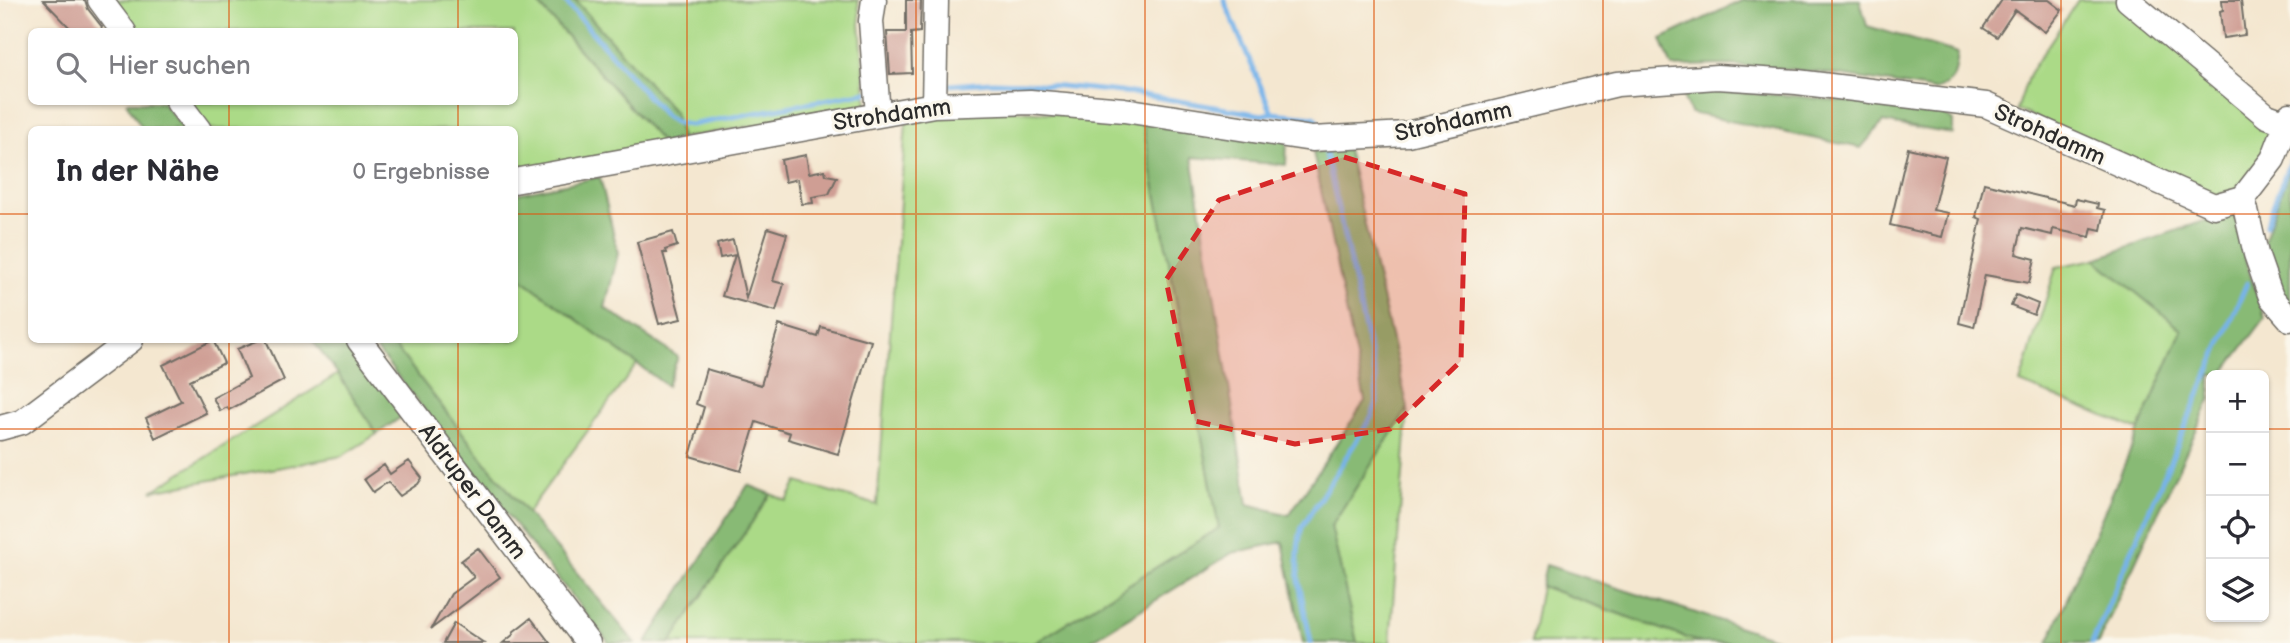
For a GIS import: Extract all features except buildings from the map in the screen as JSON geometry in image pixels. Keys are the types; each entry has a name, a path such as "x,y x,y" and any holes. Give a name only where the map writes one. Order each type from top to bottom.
{"street":[{"path":"100,0 121,28"},
{"path":"874,0 871,21 877,115"},
{"path":"934,105 936,0"},
{"path":"2129,0 2267,116 2288,119 2273,159 2243,198 2256,254 2271,297 2290,319"},
{"name":"Strohdamm","path":"518,180 934,105 1030,102 1124,110 1323,139 1407,134 1617,84 1717,77 1797,82 1986,105 2214,206 2243,198"},
{"path":"180,105 196,126"},
{"path":"0,428 22,422 127,343"},
{"name":"Aldruper Damm","path":"361,343 588,643"}],"highlighted area":[{"path":"1344,157 1465,194 1461,361 1390,429 1295,444 1195,421 1166,280 1219,200"}],"green space":[{"path":"110,0 535,0 663,144 518,172 518,126 208,126 190,105 518,105 518,28 132,28"},
{"path":"535,0 575,0 674,112 681,138 663,144"},
{"path":"575,0 858,0 867,106 681,138 674,112"},
{"path":"1743,0 1860,0 1867,26 1958,53 1954,77 1934,90 1771,68 1705,65 1672,67 1661,39"},
{"path":"2078,0 2118,0 2275,133 2266,153 2238,189 2217,196 2017,110 2029,74"},
{"path":"1680,89 1795,96 1941,112 1953,121 1953,134 1883,122 1861,148 1690,113"},
{"path":"128,105 164,105 182,126 141,126"},
{"path":"974,108 1142,119 1219,528 1035,643 670,643 771,494 787,501 797,482 877,505 906,123"},
{"path":"1142,119 1287,138 1286,165 1192,157 1248,504 1289,515 1365,401 1313,152 1347,148 1408,408 1331,526 1357,643 1303,643 1283,542 1232,553 1087,643 1035,643 1219,528"},
{"path":"2290,167 2290,306 2278,294 2261,250"},
{"path":"600,177 618,253 605,308 678,357 667,386 518,276 518,193"},
{"path":"2235,210 2245,259 2265,318 2226,370 2206,370 2206,409 2098,643 2048,643 2182,330 2095,259"},
{"path":"2095,259 2182,330 2139,430 2020,383 2056,267"},
{"path":"518,276 637,364 527,513 392,343 518,343"},
{"path":"314,343 349,343 404,415 377,434"},
{"path":"371,343 392,343 490,468 635,643 609,643"},
{"path":"338,374 377,434 342,456 152,491"},
{"path":"1408,408 1390,643 1357,643 1331,526"},
{"path":"748,485 771,494 670,643 646,643"},
{"path":"1546,565 1790,643 1701,643 1541,586"},
{"path":"1541,586 1701,643 1531,643"}],"waterway":[{"path":"564,0 666,117 677,123 690,125 867,92"},
{"path":"1224,0 1272,113 1314,117 1321,132"},
{"path":"949,85 1028,83 1131,93 1262,115 1272,113"},
{"path":"1311,643 1298,571 1302,527 1372,416 1377,402 1376,379 1324,145"},
{"path":"2266,225 2290,161"},
{"path":"2092,643 2247,283"}]}
